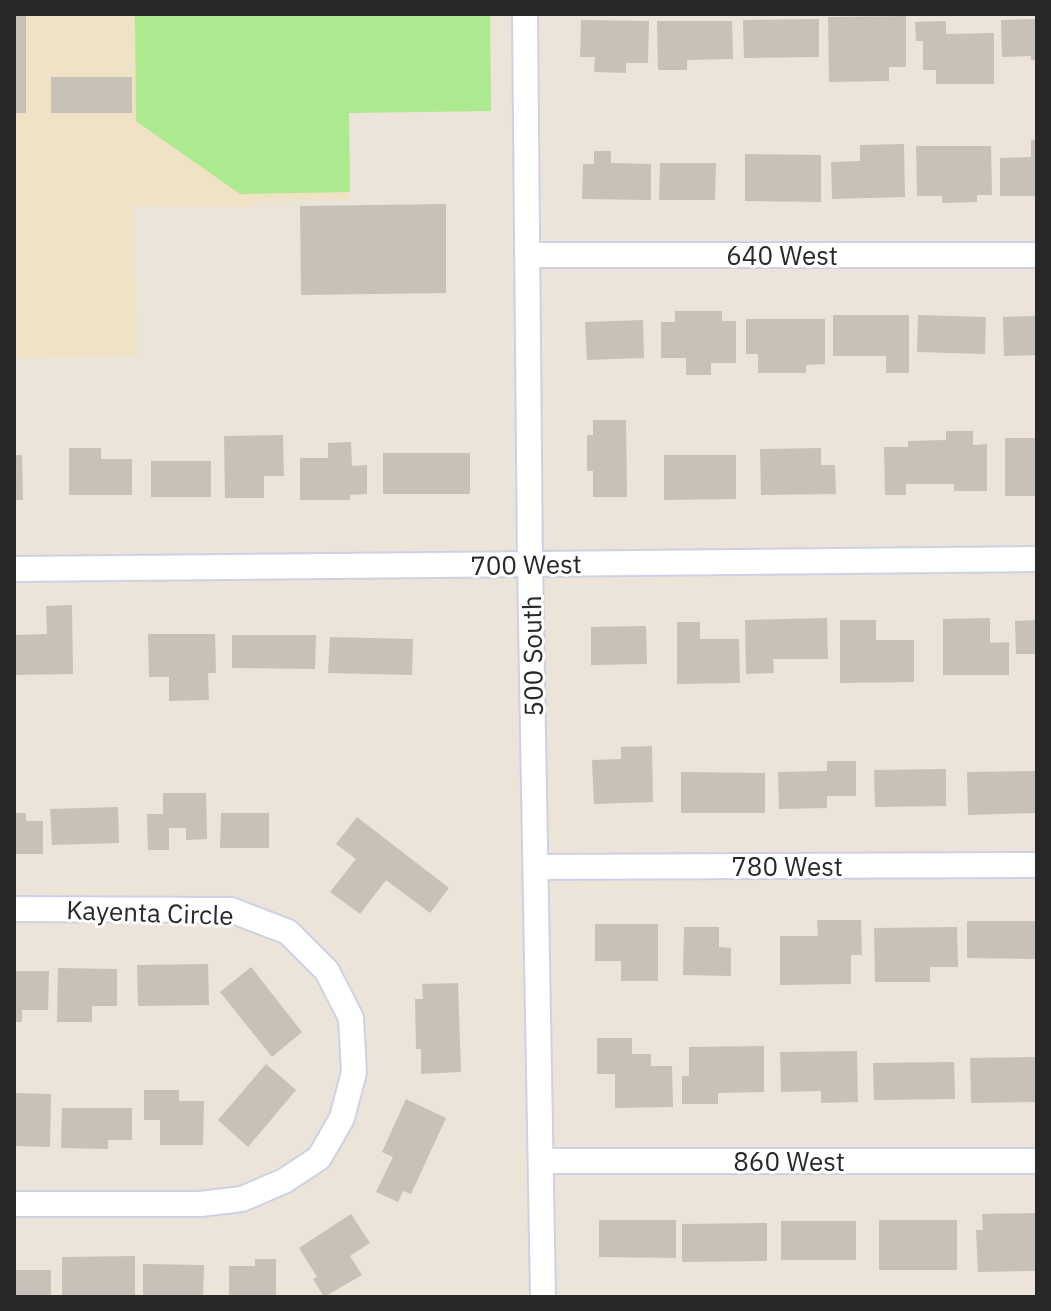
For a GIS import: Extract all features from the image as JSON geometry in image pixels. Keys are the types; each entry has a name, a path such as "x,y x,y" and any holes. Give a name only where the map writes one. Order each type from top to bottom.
{"street":[{"name":"500 South","path":"525,14 530,564 543,1297"},
{"name":"640 West","path":"527,255 1037,255"},
{"name":"700 West","path":"14,569 1037,559"},
{"name":"780 West","path":"536,867 1037,865"},
{"name":"Kayenta Circle","path":"14,909 231,910 288,932 327,971 351,1018 354,1072 342,1118 319,1158 284,1181 242,1199 200,1204 14,1204"},
{"name":"860 West","path":"541,1161 1037,1161"}],"shaded area":[{"path":"14,14 490,14 491,111 349,113 350,200 253,201 253,207 134,206 137,356 14,358"}],"green space":[{"path":"135,14 490,14 491,111 349,113 350,192 240,194 136,121"}],"building":[{"path":"14,14 26,14 26,113 14,113"},
{"path":"906,16 906,67 889,67 889,81 829,82 828,17"},
{"path":"819,19 819,57 744,58 743,20"},
{"path":"1037,19 1037,60 1031,60 1031,56 1002,57 1001,20"},
{"path":"581,20 649,21 648,63 626,63 626,73 594,72 595,57 580,57"},
{"path":"657,21 732,21 733,59 687,60 687,70 658,70"},
{"path":"946,21 946,34 994,33 994,84 936,84 936,70 923,70 923,41 916,41 915,22"},
{"path":"51,77 132,77 132,113 51,113"},
{"path":"1031,140 1037,140 1037,196 1000,196 1000,158 1031,157"},
{"path":"904,144 905,197 832,199 831,162 860,161 860,145"},
{"path":"916,146 991,146 992,195 977,195 977,202 942,203 942,196 917,196"},
{"path":"594,151 611,151 611,163 651,164 651,200 582,199 583,164 594,164"},
{"path":"745,154 821,155 821,202 745,201"},
{"path":"660,163 716,163 715,200 659,200"},
{"path":"446,204 446,293 301,295 300,206"},
{"path":"675,311 722,311 722,321 736,321 736,363 711,363 711,375 686,375 686,358 661,358 661,322 675,322"},
{"path":"833,315 909,315 909,373 886,373 886,356 833,356"},
{"path":"918,315 986,317 985,354 917,352"},
{"path":"1037,316 1037,355 1004,356 1003,317"},
{"path":"746,319 825,319 825,364 806,365 806,373 758,373 758,354 746,354"},
{"path":"643,320 644,358 587,360 585,322"},
{"path":"593,420 626,420 627,497 593,497 593,471 587,471 587,435 593,435"},
{"path":"946,431 973,431 973,445 987,444 987,491 954,491 954,484 906,484 906,495 885,495 884,447 908,447 908,441 946,440"},
{"path":"283,435 284,476 264,476 264,498 225,498 224,436"},
{"path":"1005,438 1037,438 1037,496 1005,496"},
{"path":"351,442 352,466 367,465 367,494 350,495 350,500 300,500 300,458 328,458 328,443"},
{"path":"69,448 101,448 101,459 132,459 132,495 69,495"},
{"path":"821,448 821,465 835,465 836,494 761,495 760,449"},
{"path":"383,453 470,453 470,494 383,494"},
{"path":"14,455 22,455 23,500 14,500"},
{"path":"664,455 736,455 736,499 664,500"},
{"path":"151,461 211,461 211,497 151,497"},
{"path":"72,605 73,674 14,675 14,635 47,634 46,606"},
{"path":"827,618 828,659 773,659 774,673 746,674 745,620"},
{"path":"990,618 990,643 1009,642 1009,675 943,675 943,619"},
{"path":"840,620 876,620 876,640 914,640 914,682 840,683"},
{"path":"1037,620 1037,654 1016,654 1015,621"},
{"path":"677,622 700,622 700,639 739,639 740,683 677,684"},
{"path":"646,626 647,664 591,665 591,627"},
{"path":"148,634 215,634 216,673 208,673 209,700 169,701 169,677 149,677"},
{"path":"232,635 316,635 315,669 232,668"},
{"path":"330,637 413,639 412,675 328,673"},
{"path":"652,746 653,802 594,804 592,760 621,759 621,747"},
{"path":"827,761 856,761 856,796 827,796 827,808 779,809 778,772 827,771"},
{"path":"946,769 946,806 875,807 874,770"},
{"path":"1037,771 1037,813 968,815 967,772"},
{"path":"681,772 765,773 765,813 681,813"},
{"path":"163,793 206,793 207,839 186,840 186,828 169,828 169,850 148,850 147,814 163,814"},
{"path":"118,807 119,843 52,845 50,809"},
{"path":"14,813 26,813 26,821 43,821 43,854 14,854"},
{"path":"221,813 269,813 269,848 220,848"},
{"path":"357,817 449,888 430,913 386,880 360,914 330,892 356,859 336,844"},
{"path":"817,920 861,920 862,955 851,955 851,984 780,985 780,936 818,936"},
{"path":"967,921 1037,921 1037,959 967,958"},
{"path":"595,924 658,924 658,981 621,981 621,961 595,961"},
{"path":"684,927 719,927 719,947 731,948 731,976 683,975"},
{"path":"957,927 958,967 930,967 930,982 875,982 874,928"},
{"path":"208,964 209,1005 138,1006 137,965"},
{"path":"251,967 302,1032 272,1057 220,992"},
{"path":"58,968 117,969 117,1006 92,1006 92,1022 57,1022"},
{"path":"14,971 49,971 48,1010 22,1010 22,1022 14,1022"},
{"path":"458,983 461,1072 421,1074 421,1049 416,1049 415,999 423,999 422,984"},
{"path":"597,1038 632,1038 632,1054 651,1054 651,1066 672,1066 673,1107 615,1108 615,1074 597,1074"},
{"path":"764,1046 764,1092 718,1093 718,1104 682,1104 682,1076 689,1076 689,1047"},
{"path":"857,1051 858,1102 821,1103 821,1091 781,1092 780,1052"},
{"path":"1037,1057 1037,1102 971,1103 970,1058"},
{"path":"954,1062 955,1099 874,1100 873,1063"},
{"path":"266,1064 296,1090 248,1147 218,1120"},
{"path":"144,1090 179,1090 179,1101 204,1101 203,1145 160,1145 160,1120 144,1120"},
{"path":"14,1093 51,1094 50,1147 14,1146"},
{"path":"406,1099 446,1118 411,1194 403,1191 398,1202 376,1192 393,1157 382,1152"},
{"path":"62,1108 132,1108 132,1140 108,1140 108,1149 61,1148"},
{"path":"1037,1213 1037,1271 978,1272 976,1230 983,1230 982,1214"},
{"path":"351,1214 370,1243 350,1256 362,1275 324,1297 313,1279 317,1277 299,1248"},
{"path":"599,1220 676,1220 676,1258 599,1257"},
{"path":"879,1220 957,1220 957,1270 879,1270"},
{"path":"781,1221 856,1221 856,1260 781,1260"},
{"path":"767,1223 767,1261 682,1262 682,1224"},
{"path":"135,1256 135,1297 62,1297 62,1257"},
{"path":"255,1259 276,1259 276,1297 229,1297 229,1266 255,1266"},
{"path":"143,1264 204,1265 203,1297 143,1297"},
{"path":"14,1270 51,1270 51,1297 14,1297"}]}
